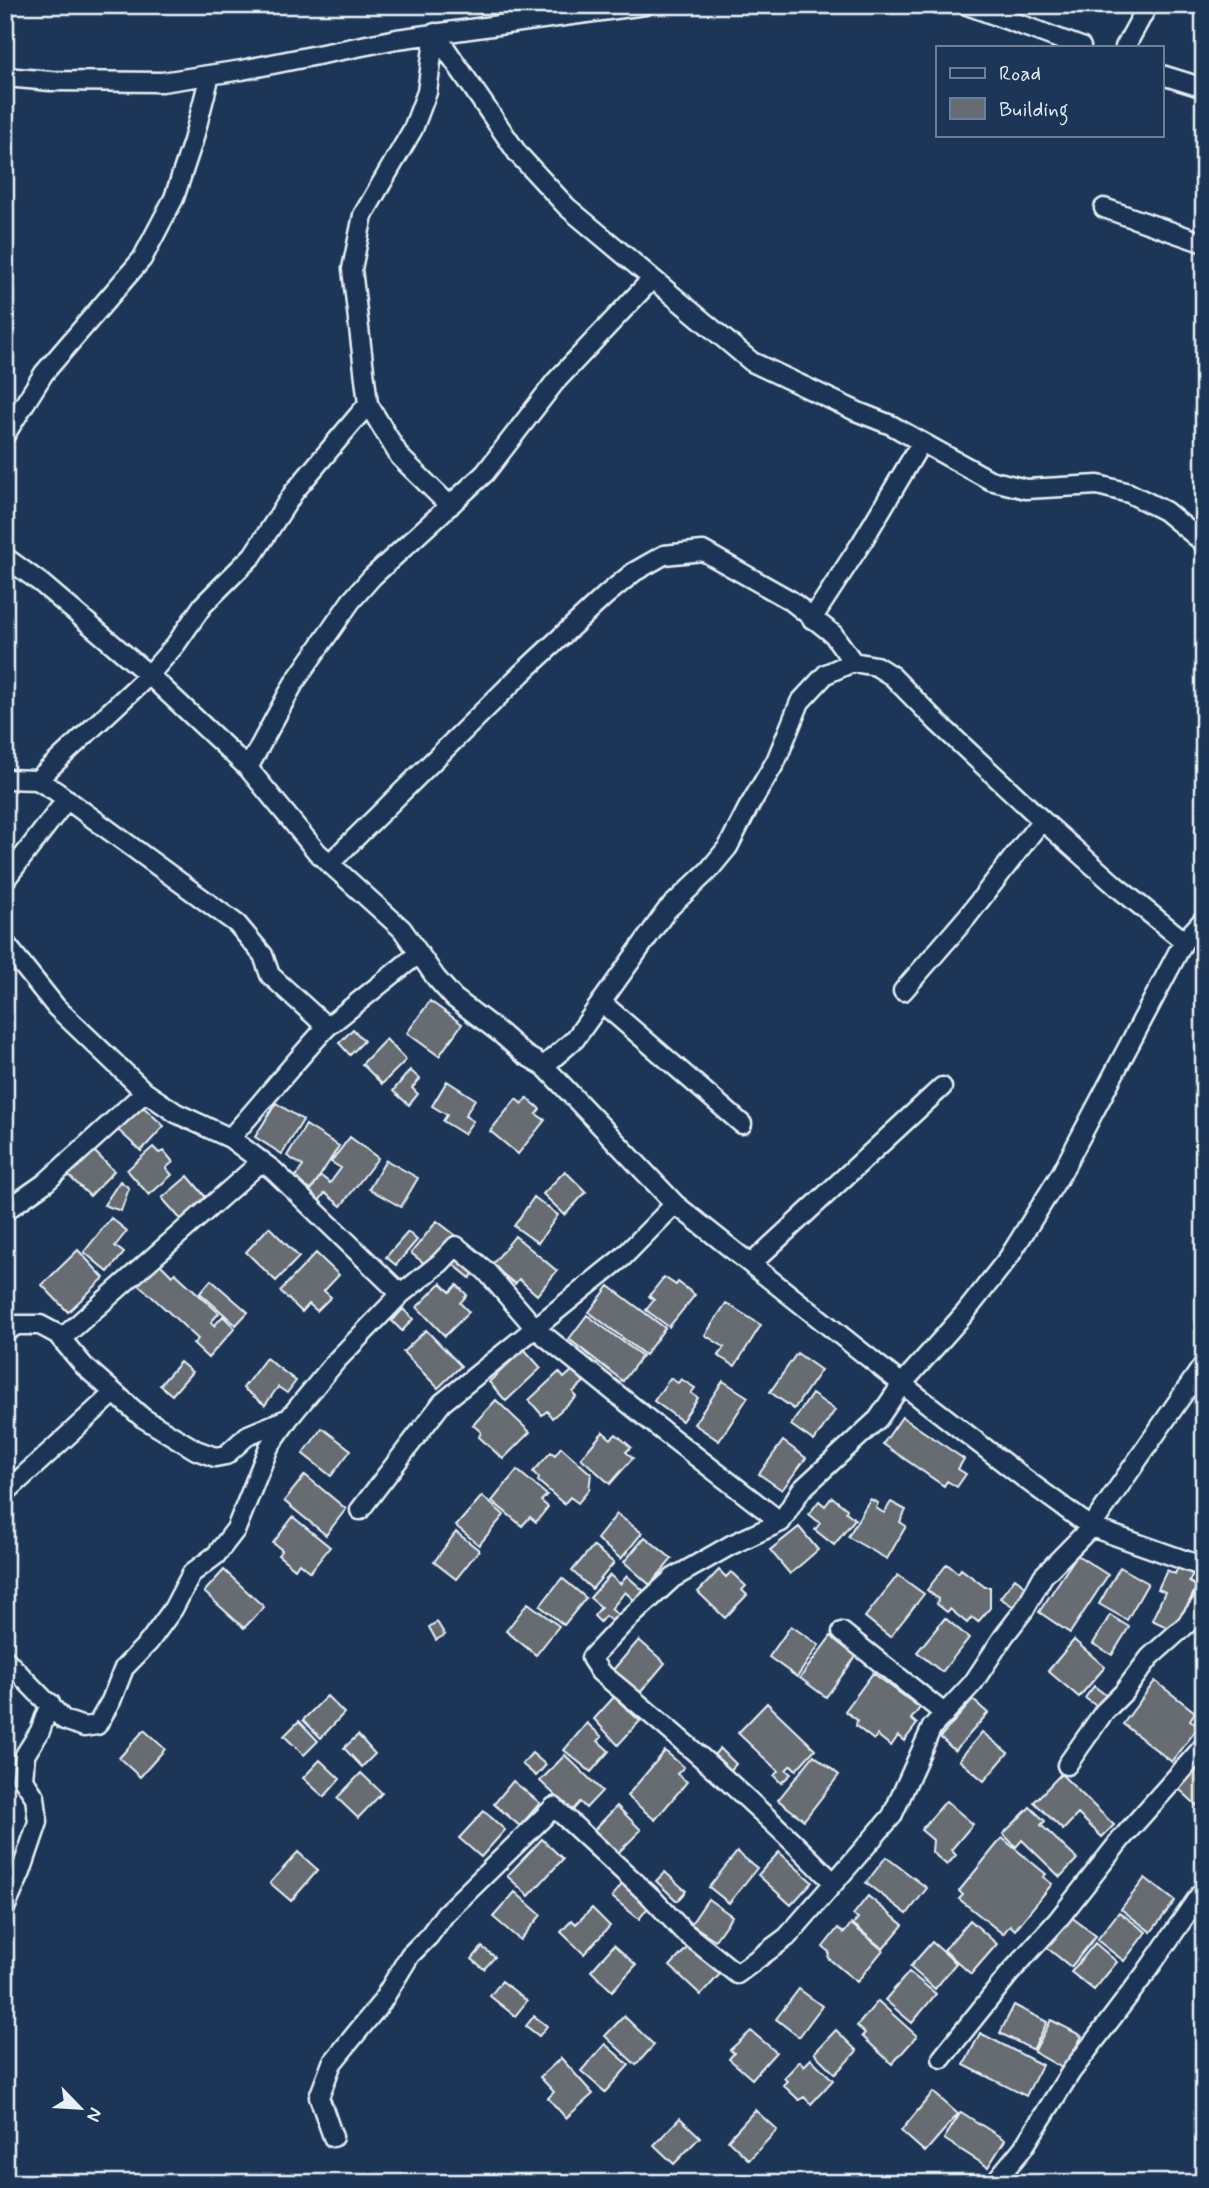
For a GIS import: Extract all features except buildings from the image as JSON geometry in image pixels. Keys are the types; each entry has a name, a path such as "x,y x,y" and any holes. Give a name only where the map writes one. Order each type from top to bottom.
{"street":[{"path":"5,77 51,81 162,82 435,33 645,5"},
{"path":"969,5 1079,46"},
{"path":"1126,46 1148,5"},
{"path":"435,33 518,154 567,207 751,362 891,425 990,480 1026,489 1098,485 1129,494 1165,511 1204,543"},
{"path":"435,33 427,92 412,129 363,215 352,269 368,404 400,457 450,506"},
{"path":"5,435 44,373 142,259 174,198 193,141 210,75"},
{"path":"1164,76 1204,88"},
{"path":"1104,208 1204,243"},
{"path":"248,768 294,683 351,601 372,577 485,473 555,382 652,279"},
{"path":"37,780 149,675 176,644 203,605 253,555 294,492 368,404"},
{"path":"812,619 862,542 920,443"},
{"path":"330,863 540,656 606,595 648,563 664,555 703,551 790,600 833,634 853,662"},
{"path":"5,557 41,583 149,675 248,768 317,852 402,929 418,954 454,998 500,1032 525,1055 544,1066 675,1204 902,1384 1091,1527 1204,1567"},
{"path":"544,1066 575,1039 667,909 709,870 728,847 776,761 800,702 826,674 853,662 876,666 892,676 1042,820 1116,886 1184,941"},
{"path":"5,779 37,780 67,799 237,924 263,955 270,975 327,1027"},
{"path":"5,880 67,799"},
{"path":"903,990 967,917 1042,820"},
{"path":"833,1882 789,1836 700,1755 600,1672 591,1658 673,1578 731,1545 781,1522 801,1490 878,1419 902,1384 965,1313 1009,1257 1062,1172 1184,941 1204,919"},
{"path":"5,943 56,1007 145,1093 176,1112 230,1138 262,1161 401,1294"},
{"path":"230,1138 327,1027 418,954"},
{"path":"601,1002 742,1124"},
{"path":"751,1264 942,1087"},
{"path":"8,1205 45,1183 145,1093"},
{"path":"61,1339 262,1161"},
{"path":"360,1510 443,1404 623,1257 675,1204"},
{"path":"5,1659 64,1720 84,1727 97,1725 111,1701 124,1668 149,1642 173,1609 192,1573 216,1555 236,1529 269,1447 289,1418 337,1360 401,1294 440,1263 456,1246 486,1271 536,1329 781,1522"},
{"path":"5,1332 17,1325 40,1325 57,1334 84,1366 143,1418 196,1450 215,1457 226,1455 248,1435 289,1418"},
{"path":"333,2137 319,2096 332,2063 382,2003 410,1955 429,1936 444,1914 554,1807 651,1897 683,1931 737,1974 787,1937 892,1816 932,1727 989,1660 1024,1610 1043,1576 1091,1527 1204,1364"},
{"path":"5,1493 114,1393"},
{"path":"1068,1765 1104,1712 1123,1693 1150,1657 1187,1624 1204,1600"},
{"path":"842,1632 945,1714"},
{"path":"5,1908 38,1822 35,1797 23,1779 25,1755 40,1731 50,1703"},
{"path":"942,2058 1010,1973 1057,1921 1122,1838 1204,1746"},
{"path":"994,2183 1023,2148 1071,2072 1145,1974 1204,1889"}]}
